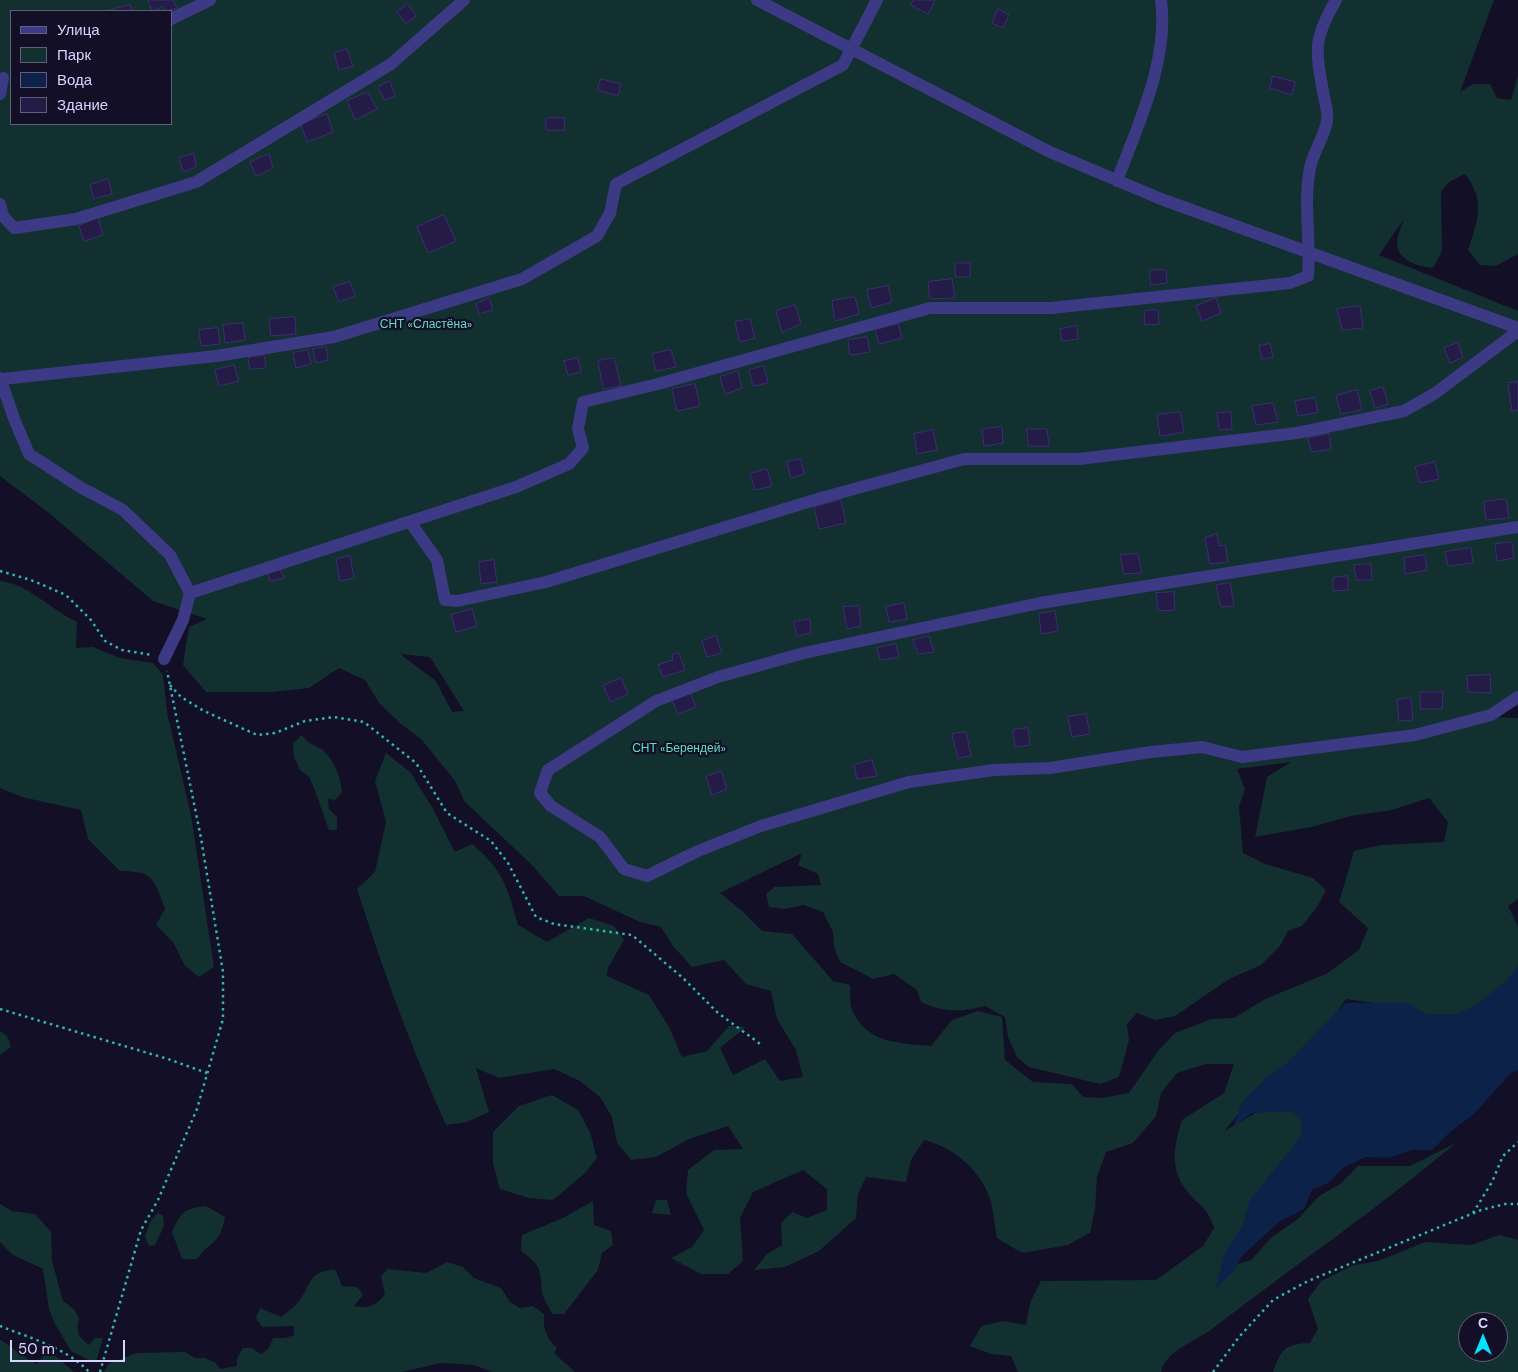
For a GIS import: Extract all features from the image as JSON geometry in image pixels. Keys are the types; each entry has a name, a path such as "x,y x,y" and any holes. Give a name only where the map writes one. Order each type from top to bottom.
{"street":[{"path":"172,19 210,0"},
{"path":"0,204 3,216 14,228 76,219 196,182 391,64 464,0"},
{"path":"757,0 1050,152 1161,199 1518,329"},
{"path":"164,659 183,620 190,593 170,555 123,510 80,487 29,454 15,421 1,379 216,356 334,336 522,279 597,236 610,213 616,184 843,64 877,0"},
{"path":"1117,180 1152,85 1164,22 1161,0"},
{"path":"190,593 516,487 569,464 583,448 578,429 583,402 658,384 930,308 1051,308 1290,283 1308,276 1310,253 1307,214 1310,168 1328,120 1318,67 1318,44 1321,26 1336,0"},
{"path":"0,94 5,77"},
{"path":"410,522 436,560 445,600 457,600 546,582 821,498 964,459 1079,459 1297,433 1404,411 1434,394 1518,329"},
{"path":"1518,527 1040,603 804,653 718,677 656,701 548,770 540,793 551,806 600,837 624,869 647,876 698,851 762,826 909,782 994,770 1050,768 1150,752 1202,747 1242,757 1415,735 1491,715 1513,698 1518,697"}],"path":[{"path":"0,571 31,580 66,595 91,620 105,641 122,650 164,659 201,838 223,972 223,1018 208,1073 197,1108 158,1200 141,1230 100,1372"},
{"path":"169,684 181,697 204,711 257,736 275,733 305,721 334,716 364,722 416,764 447,813 491,841 508,863 536,917 554,924 632,935 683,978 718,1013 763,1046"},
{"path":"0,1009 168,1058 208,1073"},
{"path":"1472,1214 1492,1182 1503,1156 1518,1142"},
{"path":"1213,1372 1239,1337 1273,1300 1308,1281 1472,1214 1499,1206 1518,1203"},
{"path":"0,1326 61,1352 81,1364 89,1372"}],"green space":[{"path":"0,0 1494,0 1460,92 1473,84 1490,84 1497,98 1511,100 1518,75 1518,254 1496,266 1480,265 1468,250 1477,220 1478,202 1472,184 1465,174 1449,182 1441,192 1442,251 1433,268 1415,264 1400,254 1397,239 1404,219 1379,255 1518,311 1518,705 1489,717 1518,718 1518,899 1508,906 1518,926 1518,972 1460,1019 1425,1018 1402,1007 1346,999 1311,1048 1248,1103 1224,1131 1275,1102 1295,1102 1308,1124 1223,1269 1251,1260 1272,1237 1298,1219 1319,1196 1340,1184 1358,1166 1410,1166 1456,1143 1366,1214 1243,1306 1205,1334 1175,1352 1164,1364 1161,1372 1018,1372 1011,1356 991,1354 970,1346 981,1326 1003,1321 1026,1325 1030,1303 1041,1281 1156,1280 1203,1246 1214,1228 1208,1214 1181,1183 1175,1165 1175,1148 1182,1120 1224,1093 1234,1064 1206,1064 1177,1073 1161,1093 1156,1116 1133,1143 1106,1152 1097,1177 1095,1209 1090,1233 1068,1245 1022,1253 997,1238 992,1206 981,1180 968,1164 952,1152 924,1140 911,1160 906,1182 866,1177 858,1194 856,1218 819,1251 785,1267 754,1270 767,1254 782,1245 781,1223 792,1212 807,1218 827,1210 827,1189 803,1170 753,1192 740,1218 743,1261 728,1274 701,1274 671,1258 692,1247 704,1230 686,1193 688,1170 714,1150 743,1149 728,1126 689,1139 656,1157 631,1160 617,1143 612,1117 600,1097 580,1081 554,1069 499,1078 476,1068 489,1112 467,1122 446,1125 398,1008 357,889 375,872 386,822 375,781 386,753 411,773 432,807 455,852 472,844 491,862 507,889 518,925 547,942 589,918 614,926 624,940 608,968 607,976 649,995 669,1027 682,1057 707,1051 729,1026 746,1027 720,1048 733,1075 765,1059 780,1081 803,1077 796,1050 777,1019 771,991 746,984 724,960 692,967 673,946 661,927 640,922 584,896 559,896 532,865 465,802 455,781 422,740 401,724 379,703 365,680 339,668 309,688 273,692 206,692 183,665 189,627 207,619 153,601 49,513 0,476","holes":["400,654 430,657 464,711 452,712 436,681","1291,762 1267,777 1255,837 1311,827 1351,816 1392,810 1429,798 1448,822 1444,842 1381,845 1354,851 1339,902 1368,928 1359,950 1326,974 1265,999 1234,1018 1211,1019 1175,1033 1158,1051 1129,1093 1102,1098 1083,1097 1072,1084 1033,1082 1005,1060 1002,1017 978,1011 952,1020 931,1046 897,1042 876,1036 859,1023 853,1012 850,985 833,981 792,934 762,931 720,893 802,853 798,865 818,874 821,885 774,887 766,894 769,907 785,909 803,905 823,912 833,932 834,947 840,962 873,979 894,974 917,990 921,1002 929,1006 945,1010 961,1010 985,1006 1005,1017 1008,1037 1017,1057 1029,1067 1100,1084 1119,1077 1129,1040 1127,1024 1137,1013 1155,1020 1175,1016 1229,979 1261,965 1280,946 1288,931 1302,926 1317,907 1326,890 1313,878 1265,864 1243,853 1239,806 1245,789 1237,769"]},
{"path":"0,581 21,587 77,622 76,648 93,647 120,658 153,663 163,675 167,712 191,815 214,967 199,977 185,966 173,942 156,925 165,909 155,884 146,875 131,871 120,871 88,839 81,810 22,797 0,788"},
{"path":"302,735 308,742 325,752 338,775 342,792 335,800 328,799 329,809 337,817 337,830 329,830 309,777 300,770 294,757 293,743"},
{"path":"0,1031 7,1036 11,1047 0,1055"},
{"path":"552,1095 578,1110 590,1132 597,1158 585,1173 553,1200 529,1198 500,1189 493,1164 493,1132 519,1106"},
{"path":"656,1200 667,1200 671,1215 652,1213"},
{"path":"593,1201 594,1225 611,1231 613,1245 602,1253 598,1270 564,1314 552,1314 543,1295 538,1268 521,1251 522,1235 563,1218"},
{"path":"0,1204 12,1211 35,1214 51,1232 52,1261 63,1301 74,1309 79,1318 79,1334 89,1345 95,1338 103,1338 97,1359 91,1361 71,1351 54,1322 49,1309 43,1269 13,1255 0,1242"},
{"path":"206,1206 225,1217 221,1233 197,1259 182,1259 172,1232 184,1213 188,1210"},
{"path":"158,1213 163,1216 164,1226 155,1245 149,1246 145,1237 151,1221"},
{"path":"1499,1235 1518,1240 1518,1372 1273,1372 1285,1349 1295,1345 1310,1343 1318,1329 1308,1299 1321,1281 1354,1265 1378,1261 1425,1242 1471,1245"},
{"path":"447,1262 463,1267 474,1278 501,1288 510,1302 520,1308 533,1306 544,1314 546,1333 550,1341 557,1348 554,1353 575,1372 492,1372 474,1365 441,1363 402,1372 104,1372 108,1364 136,1353 185,1352 195,1358 205,1358 216,1363 220,1369 237,1366 237,1358 243,1348 251,1348 261,1354 269,1348 273,1338 285,1338 294,1335 294,1326 262,1327 256,1318 260,1308 281,1317 297,1303 312,1279 320,1273 335,1269 342,1286 357,1287 363,1295 354,1306 363,1307 375,1304 385,1294 381,1277 387,1269 426,1273"},
{"path":"0,1340 37,1364 45,1354 53,1354 74,1372 0,1372"}],"water":[{"path":"1518,965 1518,1070 1510,1074 1473,1115 1450,1132 1432,1150 1412,1150 1388,1158 1366,1157 1344,1167 1330,1182 1312,1190 1304,1209 1279,1222 1241,1257 1234,1271 1215,1290 1224,1255 1243,1224 1250,1200 1301,1136 1301,1119 1291,1111 1252,1113 1233,1127 1242,1102 1266,1078 1287,1063 1345,1003 1408,1003 1426,1014 1458,1014 1482,1001 1507,980"}],"building":[{"path":"148,0 173,0 177,8 165,10 163,6 153,10"},
{"path":"914,0 935,0 928,14 911,5"},
{"path":"408,4 416,16 406,24 397,12"},
{"path":"130,5 132,10 111,10"},
{"path":"998,9 1009,15 1003,28 992,23"},
{"path":"347,49 353,66 339,70 334,53"},
{"path":"1273,76 1295,82 1292,95 1270,88"},
{"path":"601,79 621,84 618,96 598,90"},
{"path":"390,81 395,96 385,100 378,87"},
{"path":"368,92 377,109 355,120 347,101"},
{"path":"327,114 333,132 307,142 301,124"},
{"path":"546,118 565,118 564,130 547,130"},
{"path":"194,154 196,167 183,172 179,158"},
{"path":"269,154 273,168 256,176 250,162"},
{"path":"108,179 112,194 94,199 90,185"},
{"path":"444,215 456,241 428,253 417,227"},
{"path":"98,218 103,235 84,241 79,226"},
{"path":"955,263 970,263 970,277 956,277"},
{"path":"1150,270 1166,270 1167,283 1151,285"},
{"path":"952,279 955,298 930,299 928,282"},
{"path":"350,282 355,296 339,302 333,287"},
{"path":"888,286 892,302 871,308 867,290"},
{"path":"855,297 859,314 835,321 832,301"},
{"path":"489,298 493,310 479,314 476,304"},
{"path":"1216,298 1221,313 1202,321 1196,306"},
{"path":"795,305 801,324 782,332 776,311"},
{"path":"1360,306 1363,328 1342,330 1337,309"},
{"path":"1158,310 1159,324 1145,325 1144,311"},
{"path":"295,317 296,334 271,336 269,319"},
{"path":"750,319 755,338 740,342 735,322"},
{"path":"243,323 245,340 225,343 223,325"},
{"path":"898,324 902,338 879,344 875,330"},
{"path":"1077,326 1078,339 1062,341 1060,329"},
{"path":"218,328 220,344 201,346 199,330"},
{"path":"867,337 870,352 850,355 848,340"},
{"path":"1458,343 1463,357 1450,363 1444,348"},
{"path":"1270,344 1273,357 1262,359 1259,346"},
{"path":"326,347 328,360 316,363 313,349"},
{"path":"308,350 311,364 296,368 293,353"},
{"path":"671,350 676,367 656,371 652,354"},
{"path":"264,355 266,368 250,369 248,358"},
{"path":"578,358 581,372 568,375 564,361"},
{"path":"614,358 621,386 603,389 598,361"},
{"path":"234,365 239,381 219,386 215,370"},
{"path":"764,366 768,383 753,386 749,370"},
{"path":"738,371 742,388 725,394 720,377"},
{"path":"1518,382 1518,410 1512,411 1508,383"},
{"path":"695,384 700,406 677,411 672,389"},
{"path":"1383,387 1388,404 1375,408 1370,391"},
{"path":"1357,390 1362,410 1341,414 1336,396"},
{"path":"1315,398 1318,412 1298,416 1295,401"},
{"path":"1273,403 1278,422 1256,425 1252,406"},
{"path":"1180,412 1184,432 1160,436 1157,415"},
{"path":"1231,412 1232,429 1219,430 1217,413"},
{"path":"1002,427 1003,443 984,446 982,429"},
{"path":"1027,429 1047,429 1049,446 1029,446"},
{"path":"933,430 937,450 917,454 914,434"},
{"path":"1329,434 1331,449 1311,452 1308,438"},
{"path":"801,459 804,474 791,478 787,462"},
{"path":"1435,462 1439,479 1420,483 1415,467"},
{"path":"767,469 772,486 755,490 750,474"},
{"path":"1506,499 1509,518 1486,520 1484,502"},
{"path":"841,500 846,523 819,529 814,507"},
{"path":"1217,534 1219,546 1225,545 1228,562 1210,564 1205,538"},
{"path":"1512,542 1514,558 1497,561 1495,544"},
{"path":"1471,548 1473,563 1448,566 1445,552"},
{"path":"1138,554 1142,573 1124,574 1120,555"},
{"path":"1425,555 1427,570 1405,574 1404,558"},
{"path":"350,556 354,578 340,581 336,559"},
{"path":"494,560 497,582 481,584 479,562"},
{"path":"1371,564 1372,580 1356,580 1354,565"},
{"path":"280,569 284,578 270,581 268,573"},
{"path":"1348,576 1348,590 1333,591 1333,578"},
{"path":"1230,583 1234,606 1221,607 1216,585"},
{"path":"1174,592 1175,610 1158,611 1156,593"},
{"path":"904,603 907,619 889,622 886,607"},
{"path":"859,606 861,626 847,629 843,607"},
{"path":"472,609 477,626 456,632 451,615"},
{"path":"1055,611 1058,631 1041,634 1039,614"},
{"path":"810,619 811,633 797,636 794,622"},
{"path":"716,636 722,653 707,657 702,641"},
{"path":"929,636 934,652 918,654 913,640"},
{"path":"896,644 899,657 880,660 877,648"},
{"path":"679,653 685,670 663,677 658,665 673,660 672,655"},
{"path":"1490,675 1491,693 1468,692 1467,676"},
{"path":"621,678 628,694 611,702 603,686"},
{"path":"1420,692 1443,692 1442,709 1421,709"},
{"path":"690,693 696,707 678,714 672,700"},
{"path":"1411,698 1413,720 1399,721 1397,700"},
{"path":"1086,714 1090,734 1072,737 1068,717"},
{"path":"1028,728 1030,745 1015,747 1013,730"},
{"path":"966,732 971,756 958,758 952,734"},
{"path":"872,760 877,776 857,779 854,765"},
{"path":"721,771 727,789 712,795 706,777"}],"park label":[{"name":"СНТ «Сластёна»","path":"426,325"},
{"name":"СНТ «Берендей»","path":"679,749"}]}
